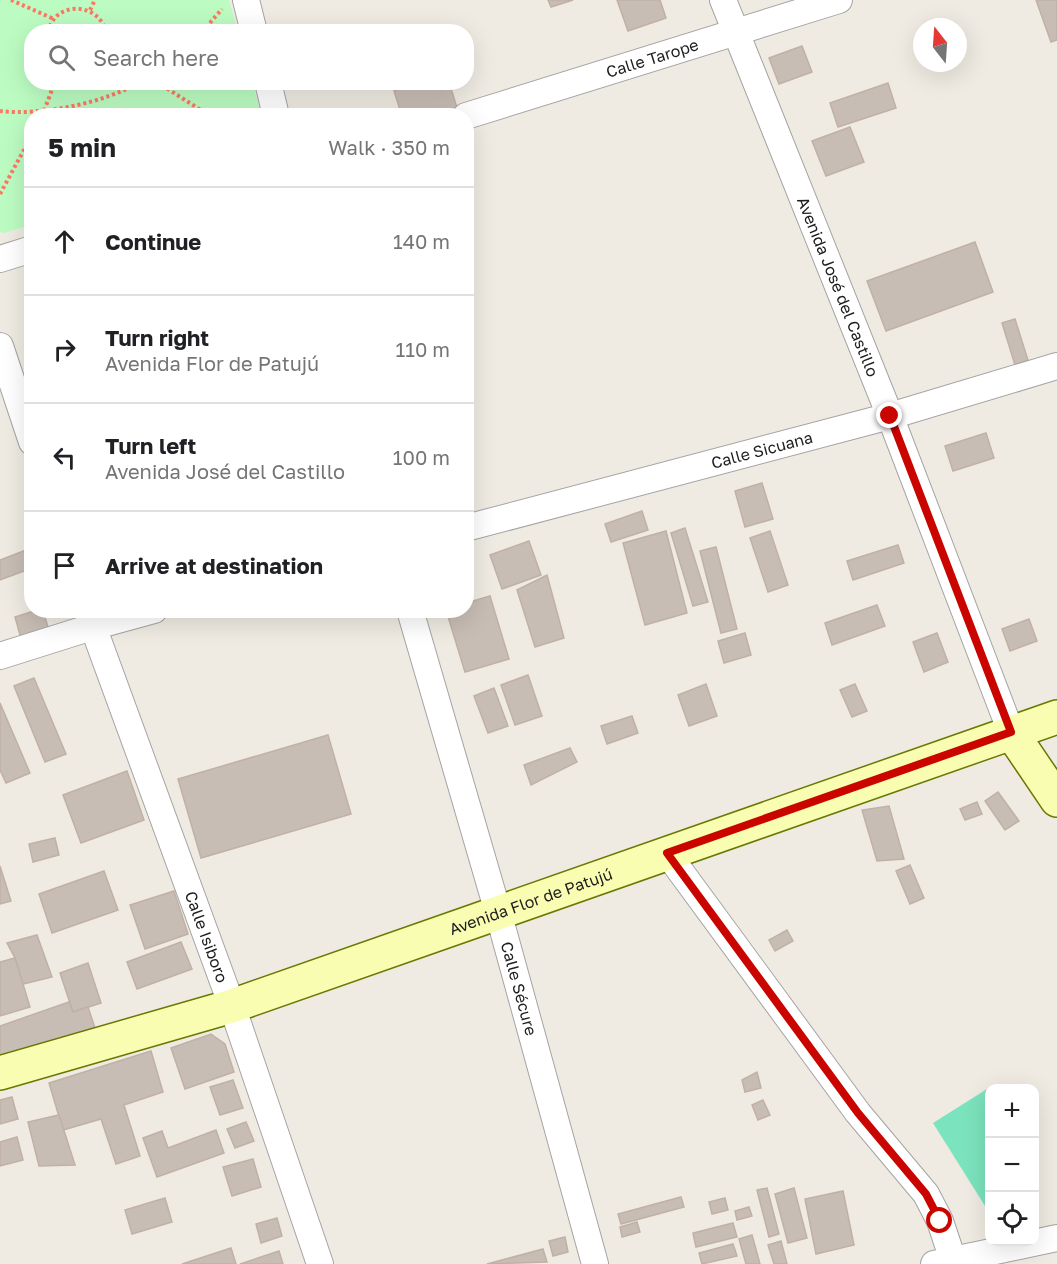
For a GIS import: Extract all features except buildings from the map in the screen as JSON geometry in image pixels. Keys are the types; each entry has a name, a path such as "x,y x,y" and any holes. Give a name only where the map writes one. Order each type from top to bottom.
{"main road":[{"name":"Avenida Flor de Patujú","path":"0,1073 232,1006 1057,717"},
{"name":"Avenida José del Castillo","path":"1011,732 1057,800"}],"street":[{"path":"246,0 252,24"},
{"name":"Avenida José del Castillo","path":"723,0 890,416 1011,732"},
{"name":"Calle Tarope","path":"474,113 839,0"},
{"path":"269,90 274,108"},
{"path":"0,259 24,252"},
{"path":"0,346 24,418"},
{"name":"Calle Sicuana","path":"474,526 890,416 1057,366"},
{"name":"Calle Sécure","path":"412,618 498,912 595,1264"},
{"path":"0,656 89,619"},
{"name":"Calle Isiboro","path":"89,619 232,1006 320,1264"},
{"path":"667,853 858,1113 926,1194 940,1221 943,1262 1057,1238"}],"path":[{"path":"11,0 54,19"},
{"path":"90,10 95,0"},
{"path":"52,24 54,19 69,9 80,8 90,10 99,16 104,24"},
{"path":"209,24 222,9"},
{"path":"46,108 53,90"},
{"path":"56,108 101,100 122,90"},
{"path":"169,90 198,108"},
{"path":"0,111 24,112"},
{"path":"0,194 24,150"}],"green space":[{"path":"0,0 229,0 236,24 24,24 24,90 254,90 260,108 24,108 24,227 0,232"},
{"path":"985,1090 985,1206 933,1123"}],"route":[{"path":"890,416 1011,732 667,853 858,1113 926,1194 940,1221"}]}
